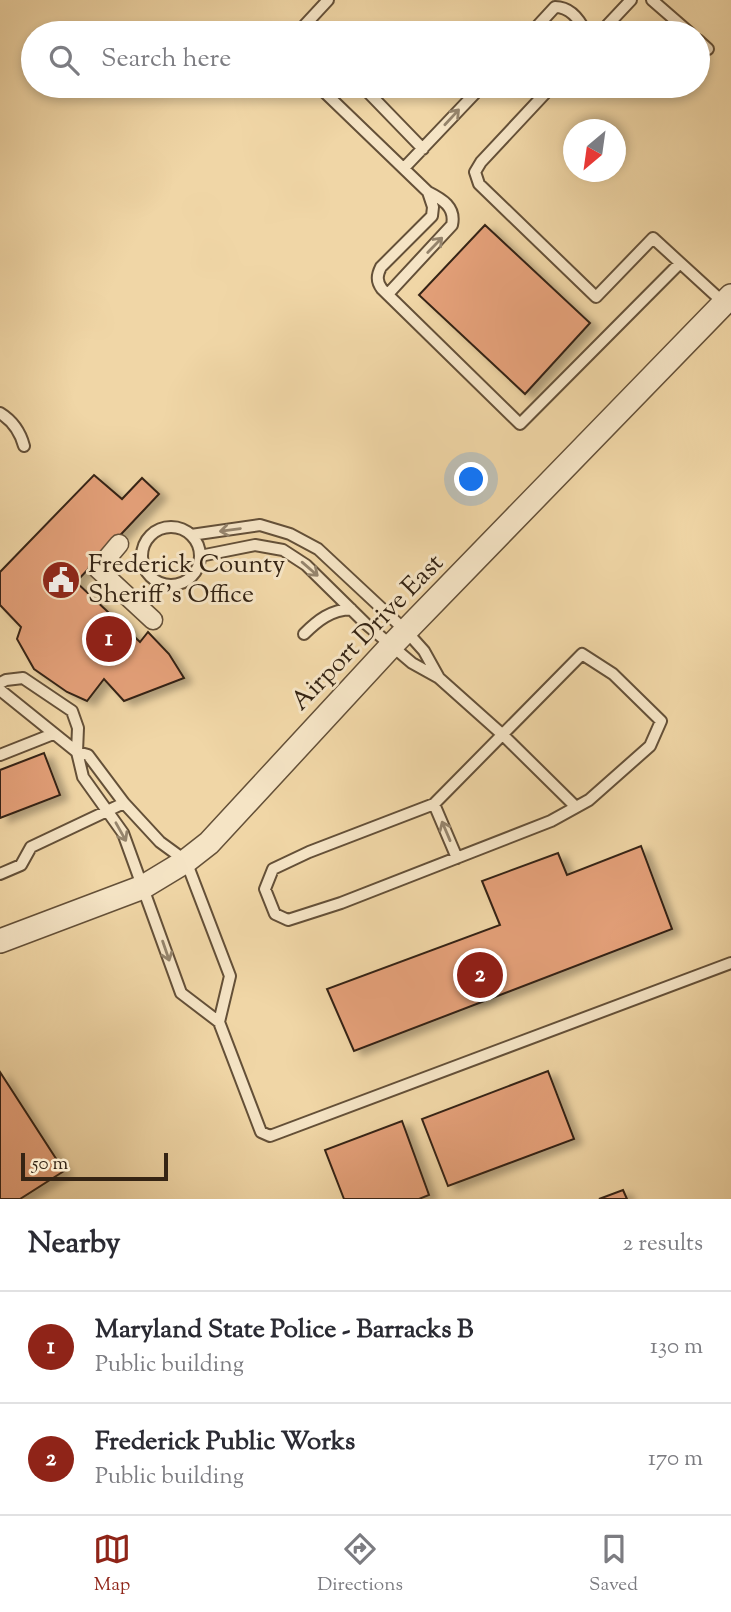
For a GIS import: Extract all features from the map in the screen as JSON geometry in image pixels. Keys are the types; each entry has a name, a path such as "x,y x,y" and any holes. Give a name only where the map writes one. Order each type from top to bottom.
{"street":[{"name":"Airport Drive East","path":"0,941 143,887 186,861 209,843 400,638 728,299"},
{"path":"118,544 98,569 153,620"}],"lane":[{"path":"309,21 328,0"},
{"path":"611,21 631,0"},
{"path":"652,0 676,21"},
{"path":"542,21 555,7 564,7 578,21"},
{"path":"331,98 428,192 443,199 453,218 452,225 388,294"},
{"path":"374,98 423,149"},
{"path":"404,168 471,98"},
{"path":"541,98 481,162 475,172 480,184 596,297 653,238 680,263 728,299"},
{"path":"428,192 433,207 432,216 381,267 377,274 378,284 520,424 680,263"},
{"path":"0,413 9,418 20,432 24,446"},
{"path":"191,535 260,525 290,534 318,549 400,638 412,663 439,678 504,736 576,807"},
{"path":"175,527 191,535 200,548 200,556 196,572 183,583 174,585 157,582 145,569 142,561 145,543 157,530 175,527"},
{"path":"200,556 255,545 283,550 306,565 351,609 424,651 439,678"},
{"path":"304,634 320,618 340,610 351,609"},
{"path":"582,654 613,674 661,721 650,746 589,800 551,821 341,903 288,920 275,914 265,889 273,869 309,852 434,804 504,736 582,654"},
{"path":"0,684 6,680 23,678 72,711 78,728 76,752 83,778 123,833 181,993 219,1022 261,1132 270,1136 731,962"},
{"path":"0,690 76,752 88,755 124,803 160,842 186,861 230,976 219,1022"},
{"path":"0,755 53,734"},
{"path":"0,874 21,866 31,847 124,803"},
{"path":"434,804 457,858"}],"building":[{"path":"485,225 590,323 525,394 419,295"},
{"path":"94,475 122,499 142,478 159,494 76,582 140,642 148,632 169,654 184,678 124,701 104,679 87,701 67,692 34,669 17,639 21,627 0,605 0,572"},
{"path":"44,753 60,795 0,818 0,770"},
{"path":"641,846 672,929 354,1051 327,989 500,925 482,881 558,853 567,875"},
{"path":"548,1071 574,1139 448,1186 422,1119"},
{"path":"0,1072 64,1171 20,1199 0,1199"},
{"path":"402,1121 429,1195 419,1199 344,1199 325,1150"},
{"path":"623,1190 627,1199 599,1199"}],"place":[{"name":"Frederick County Sheriff's Office","path":"61,580"},
{"name":"Maryland State Police - Barracks B","path":"109,639"},
{"name":"Frederick Public Works","path":"480,975"}]}
